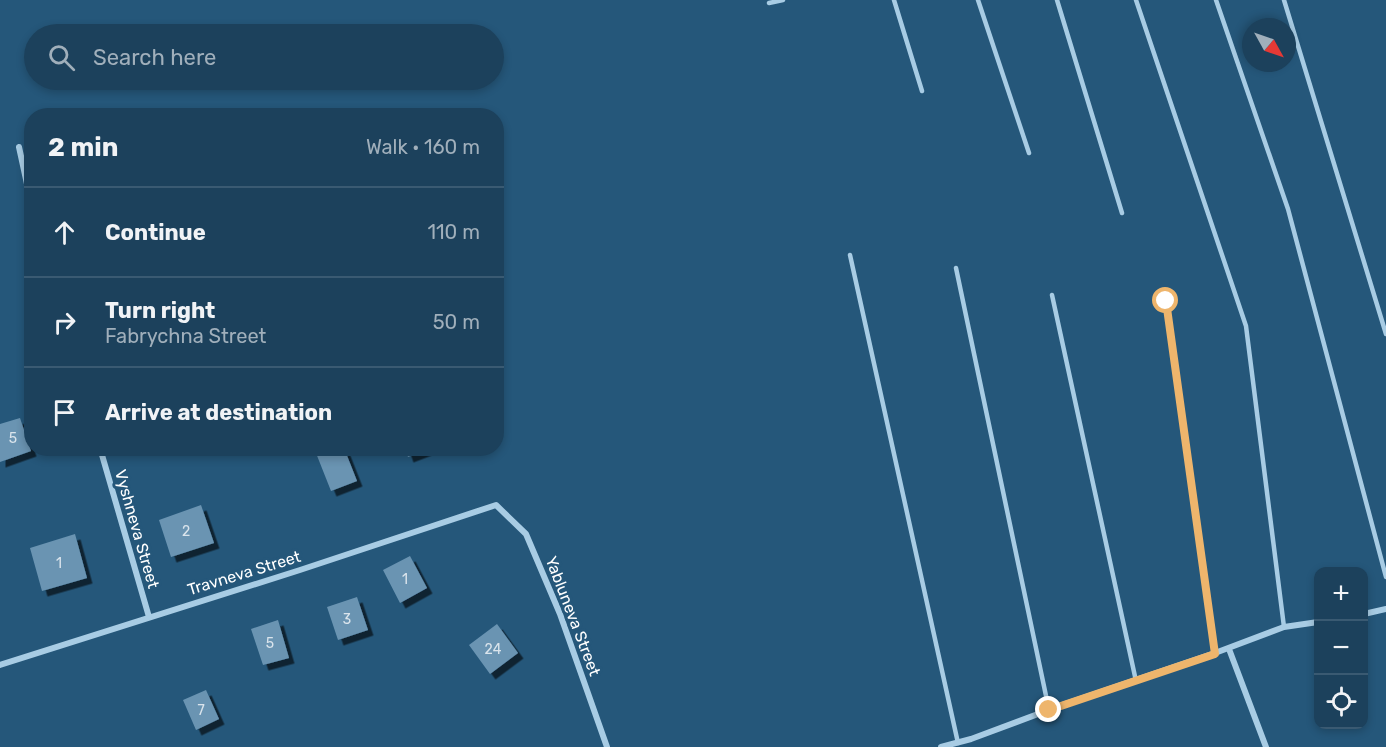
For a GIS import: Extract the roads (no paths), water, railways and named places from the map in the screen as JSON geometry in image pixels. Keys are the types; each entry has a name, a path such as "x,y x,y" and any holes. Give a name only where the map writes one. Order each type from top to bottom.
{"street":[{"path":"19,147 24,170"},
{"name":"Vyshneva Street","path":"102,456 149,617"},
{"name":"Travneva Street","path":"0,665 496,505"},
{"name":"Yabluneva Street","path":"496,505 526,534 560,614 607,747"},
{"path":"1368,613 1386,609"},
{"path":"941,747 971,739 1215,654 1284,627 1314,623"},
{"path":"1229,649 1266,747"},
{"path":"971,739 974,747"}],"lane":[{"path":"769,3 783,0"},
{"path":"894,0 921,91"},
{"path":"978,0 1029,153"},
{"path":"1057,0 1122,213"},
{"path":"1136,0 1246,326 1284,627"},
{"path":"1216,0 1288,209 1386,577"},
{"path":"1284,0 1386,334"},
{"path":"850,255 958,742"},
{"path":"956,268 1049,710"},
{"path":"1052,295 1136,681"},
{"path":"1166,301 1215,654"}]}
